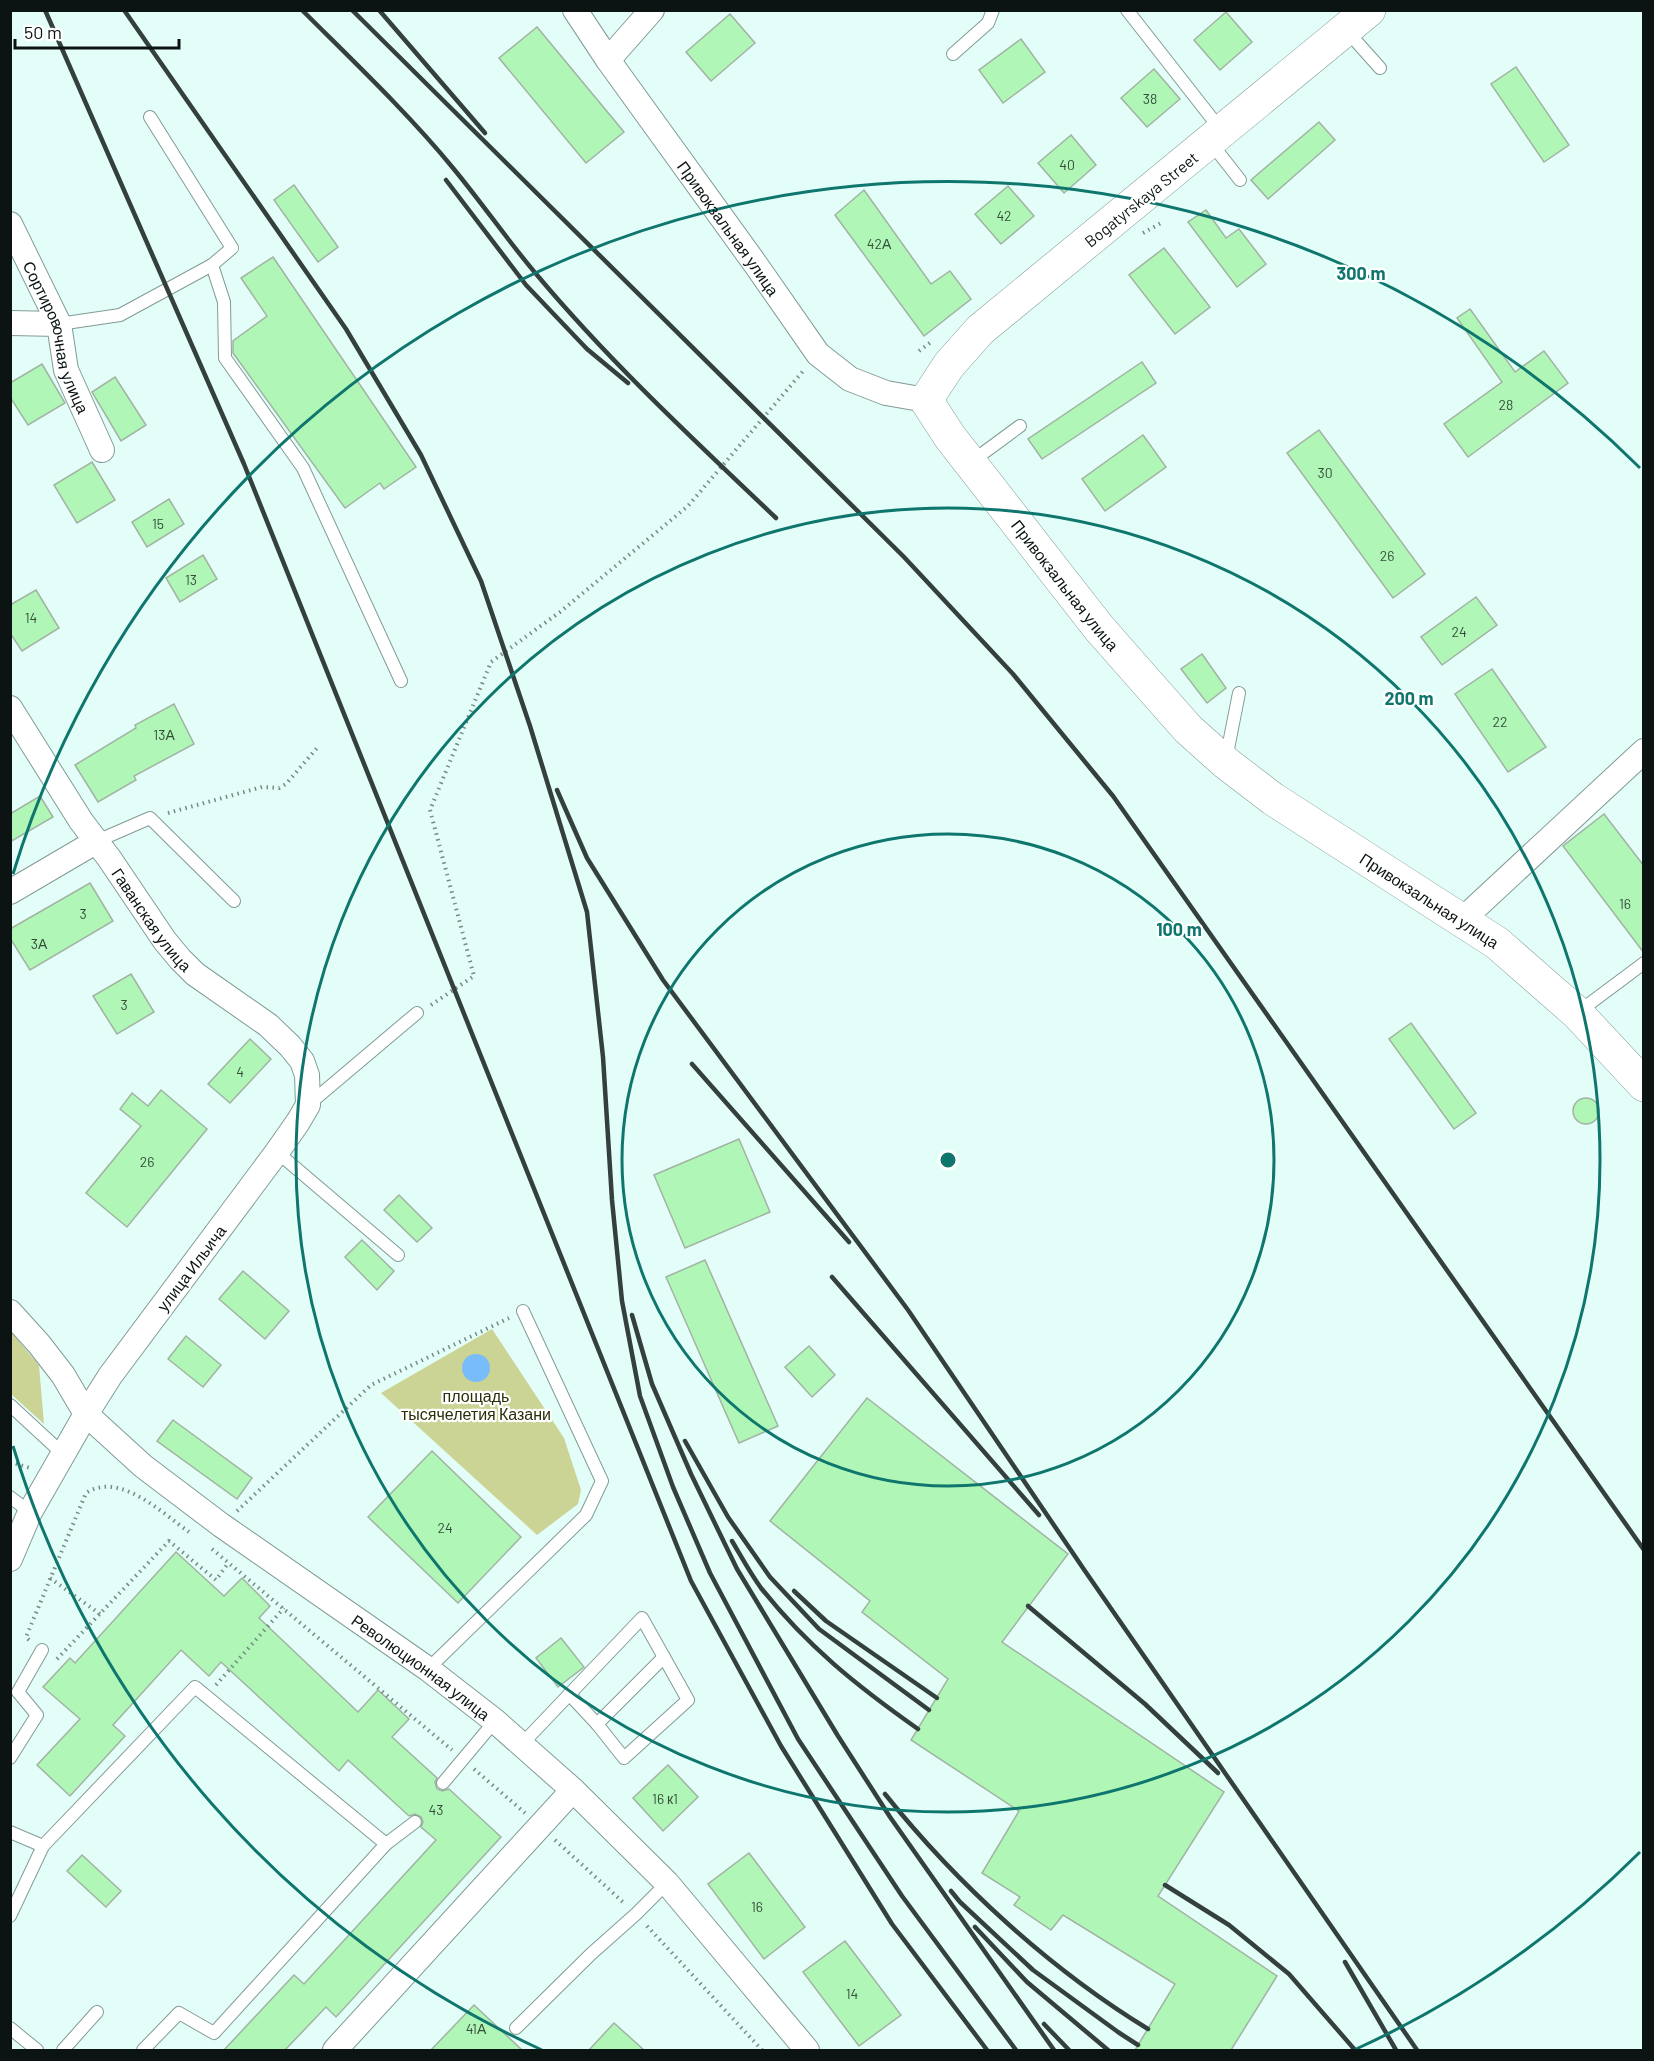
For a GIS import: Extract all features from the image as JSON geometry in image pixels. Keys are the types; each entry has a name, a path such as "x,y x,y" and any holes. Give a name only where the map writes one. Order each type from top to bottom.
{"main road":[{"name":"Bogatyrskaya Street","path":"926,400 949,365 980,330 1358,20"},
{"name":"Привокзальная улица","path":"926,400 970,463 1100,628 1153,692 1188,729 1226,763 1273,799 1505,950 1577,1014 1644,1085"}],"street":[{"name":"Привокзальная улица","path":"575,10 608,60 818,354 850,379 886,393 926,400"},
{"path":"608,60 652,10"},
{"name":"Сортировочная улица","path":"10,224 59,324 66,370 102,450"},
{"path":"10,323 59,324"},
{"name":"Гаванская улица","path":"10,708 81,821 165,941 195,974 268,1025 290,1046 302,1062 307,1075 308,1105"},
{"path":"1461,920 1644,751"},
{"path":"10,892 97,841"},
{"name":"улица Ильича","path":"10,1559 30,1512 110,1376 277,1152 308,1105"},
{"name":"Революционная улица","path":"10,1312 63,1375 86,1414 142,1466 221,1525 428,1669 495,1721 573,1790 667,1883 807,2050"},
{"path":"335,2050 573,1790"}],"lane":[{"path":"953,54 988,23 993,10"},
{"path":"1127,10 1217,137 1240,180"},
{"path":"1358,20 1380,68"},
{"path":"59,324 120,315 212,265 232,248 150,117"},
{"path":"212,265 225,302 225,358 303,468 401,681"},
{"path":"970,463 1020,426"},
{"path":"1226,763 1239,693"},
{"path":"97,841 150,818 234,901"},
{"path":"1577,1014 1644,963"},
{"name":"улица Ильича","path":"308,1105 417,1013"},
{"path":"277,1152 398,1255"},
{"path":"428,1669 586,1515 602,1481 523,1311"},
{"path":"10,1405 63,1454"},
{"path":"10,1497 30,1512"},
{"path":"522,1744 569,1694 642,1618 688,1701 624,1758 569,1694"},
{"path":"10,1758 37,1715 18,1692 42,1650"},
{"path":"597,1724 664,1657"},
{"path":"10,1916 43,1846 195,1687 386,1844"},
{"path":"443,1783 495,1721"},
{"path":"143,2050 179,2013 214,2033 386,1844 415,1822"},
{"path":"10,1832 43,1846"},
{"path":"516,2028 591,1953 636,1914 667,1883"},
{"path":"63,2050 97,2012"},
{"path":"10,2028 37,2050"}],"path":[{"path":"417,1013 474,976 430,810 490,662 561,612 688,506 818,354"},
{"path":"150,818 262,787 279,788 286,784 317,748"},
{"path":"221,1525 371,1385 523,1311"},
{"path":"193,1535 130,1492 111,1486 94,1488 86,1493 26,1637 56,1660 169,1541 216,1580 229,1562"},
{"path":"211,1548 462,1759 636,1914 762,2050"},
{"path":"50,1578 99,1614"},
{"path":"206,1697 284,1608"}],"green space":[{"name":"площадь тысячелетия Казани","path":"492,1329 564,1438 581,1490 578,1504 537,1535 381,1393"},
{"path":"11,1332 39,1365 44,1424 11,1394"}],"water":[{"path":"476,1354 486,1358 490,1368 486,1378 476,1382 466,1378 462,1368 466,1358"}],"building":[{"path":"1226,12 1252,42 1220,70 1194,40"},
{"path":"730,14 755,43 711,81 686,52"},
{"path":"537,27 624,132 586,163 499,58"},
{"path":"1021,39 1045,72 1003,103 979,70"},
{"path":"1516,67 1569,145 1544,162 1491,84"},
{"path":"1154,69 1180,99 1147,127 1121,98"},
{"path":"1319,122 1335,140 1268,199 1251,180"},
{"path":"1071,135 1096,165 1064,193 1038,163"},
{"path":"294,185 338,247 318,262 274,200"},
{"path":"1008,186 1034,216 1001,244 975,214"},
{"path":"864,190 931,284 950,271 971,299 924,336 835,215"},
{"path":"1206,210 1226,238 1239,229 1266,264 1237,287 1188,222"},
{"path":"1164,248 1210,307 1175,334 1129,275"},
{"path":"273,257 416,467 384,489 380,483 345,508 233,353 233,341 267,316 241,278"},
{"path":"1470,309 1515,372 1544,351 1568,383 1468,457 1444,424 1502,382 1457,318"},
{"path":"1142,362 1156,383 1042,459 1028,439"},
{"path":"42,364 65,403 28,425 10,397 10,383"},
{"path":"115,377 146,425 121,441 92,392"},
{"path":"1319,430 1425,574 1393,598 1287,453"},
{"path":"1143,435 1166,467 1105,511 1082,479"},
{"path":"92,462 115,500 77,523 54,485"},
{"path":"169,499 184,524 147,547 132,522"},
{"path":"203,555 217,579 180,602 166,578"},
{"path":"36,590 59,628 22,651 10,633 10,605"},
{"path":"1476,597 1497,625 1442,665 1421,637"},
{"path":"1202,654 1226,688 1207,703 1181,669"},
{"path":"1492,669 1546,747 1508,772 1455,694"},
{"path":"174,704 194,744 134,776 136,780 98,802 75,765 136,728 135,725"},
{"path":"40,796 53,817 10,842 10,814"},
{"path":"1604,814 1644,866 1644,953 1563,846"},
{"path":"90,883 113,921 30,970 10,938 10,929"},
{"path":"131,974 154,1012 117,1034 93,996"},
{"path":"1411,1023 1476,1113 1454,1129 1389,1039"},
{"path":"250,1039 271,1059 230,1103 208,1084"},
{"path":"161,1090 207,1129 127,1227 86,1193 141,1126 120,1109 132,1093 148,1106"},
{"path":"1586,1098 1595,1102 1599,1111 1595,1120 1586,1124 1577,1120 1573,1111 1577,1102"},
{"path":"739,1139 770,1212 685,1248 654,1175"},
{"path":"399,1195 432,1228 417,1242 384,1210"},
{"path":"362,1240 394,1271 377,1290 345,1257"},
{"path":"705,1260 778,1426 739,1443 666,1277"},
{"path":"243,1271 289,1311 265,1339 219,1299"},
{"path":"186,1336 221,1365 203,1387 168,1359"},
{"path":"809,1346 835,1375 812,1397 785,1367"},
{"path":"867,1398 1068,1554 1002,1642 1224,1792 1158,1896 1277,1976 1231,2050 1135,2050 1175,1984 1063,1915 1051,1930 1014,1905 1020,1897 982,1873 1019,1811 911,1740 948,1679 862,1612 870,1601 770,1521"},
{"path":"173,1420 252,1478 237,1499 157,1441"},
{"path":"432,1451 521,1537 458,1603 368,1517"},
{"path":"176,1552 224,1596 242,1578 270,1606 259,1618 358,1712 378,1690 409,1719 392,1737 437,1778 435,1782 437,1789 442,1791 449,1789 501,1837 336,2017 326,2007 285,2050 224,2050 294,1975 304,1984 436,1840 421,1827 423,1822 421,1817 415,1814 409,1816 348,1760 339,1771 221,1662 209,1676 181,1650 113,1725 125,1736 70,1796 37,1765 80,1719 43,1687 70,1658 75,1663"},
{"path":"561,1638 584,1667 558,1687 536,1658"},
{"path":"668,1765 698,1797 663,1831 633,1798"},
{"path":"749,1853 805,1927 764,1959 708,1884"},
{"path":"82,1855 121,1891 106,1907 67,1871"},
{"path":"845,1941 901,2015 859,2046 803,1972"},
{"path":"474,2005 522,2050 431,2050"},
{"path":"614,2023 644,2050 589,2050"}],"railway":[{"path":"45,10 244,464 691,1581 781,1746 892,1924 987,2050"},
{"path":"124,10 346,329 421,455 481,581 530,726 587,912 603,1057 612,1200 622,1301 640,1396 673,1487 710,1573 798,1739 902,1896 1016,2050"},
{"path":"302,10 418,127 464,181 526,262 594,339 653,400 776,518"},
{"path":"352,10 904,557 1013,674 1113,796 1644,1550"},
{"path":"379,10 485,133"},
{"path":"446,180 526,285 587,349 628,383"},
{"path":"557,790 587,858 663,980 908,1310 1085,1571 1417,2050"},
{"path":"692,1064 849,1242"},
{"path":"832,1277 1039,1515"},
{"path":"632,1315 652,1384 691,1474 737,1569 890,1817 1054,2050"},
{"path":"685,1441 728,1517 770,1577 819,1629 929,1710"},
{"path":"732,1541 761,1588 796,1628 854,1681 918,1729"},
{"path":"794,1591 826,1621 937,1698"},
{"path":"1028,1606 1145,1704 1218,1773"},
{"path":"885,1794 943,1860 1007,1923 1076,1980 1148,2029"},
{"path":"1165,1885 1229,1925 1289,1974 1355,2050"},
{"path":"951,1891 1033,1970 1138,2045"},
{"path":"975,1927 1027,1982 1108,2050"},
{"path":"1345,1962 1396,2050"},
{"path":"1044,2024 1069,2050"}]}
